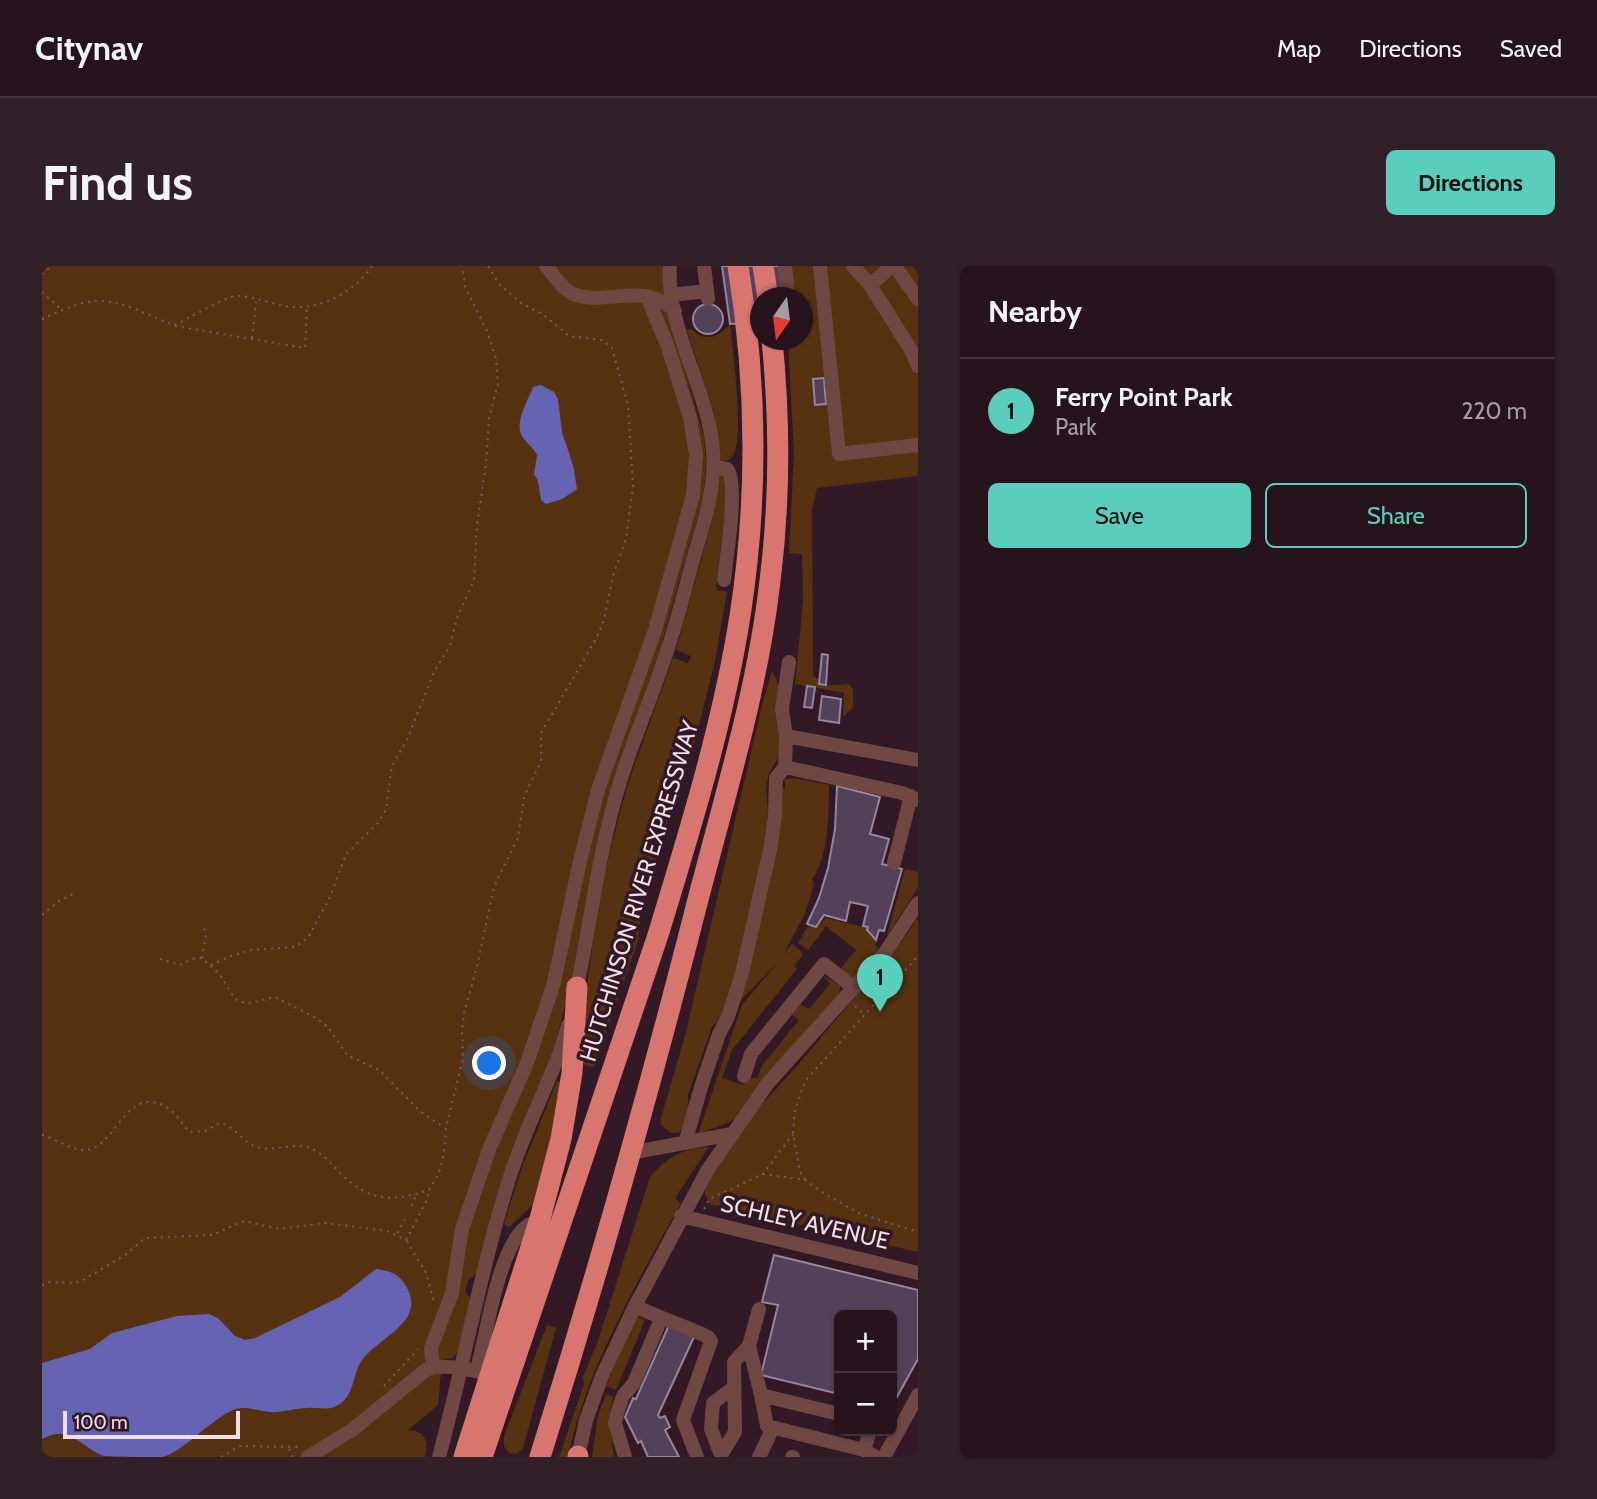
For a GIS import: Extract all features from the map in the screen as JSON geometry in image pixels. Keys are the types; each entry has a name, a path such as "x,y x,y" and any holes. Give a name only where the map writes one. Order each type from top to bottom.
{"highway":[{"name":"HUTCHINSON RIVER EXPRESSWAY","path":"491,1375 563,1220 658,935 726,687 740,614 752,495 752,409 746,323 738,266"},
{"path":"763,266 774,287"},
{"path":"540,1457 573,1353 629,1153 750,692 772,561 777,475 777,408 773,350"},
{"path":"479,1456 491,1375 541,1219 569,1094 577,987"}],"street":[{"path":"546,266 565,288 578,295 647,296 661,300 675,311"},
{"path":"439,1457 506,1187 518,1151 560,1053 577,987 608,822 673,632 709,503 714,467 710,429 671,295 670,266"},
{"path":"671,295 708,295 705,266"},
{"path":"780,287 785,266"},
{"path":"820,266 839,454 918,445"},
{"path":"853,266 870,285 911,350 918,366"},
{"path":"870,285 894,266 918,299"},
{"path":"433,1367 432,1348 452,1293 462,1228 487,1155 527,1063 554,986 598,790 655,630 693,495 696,463 690,418 668,347 647,296"},
{"path":"714,467 727,469 732,477 724,580"},
{"path":"685,1143 702,1084 742,973 770,849 775,816 776,778 785,767 786,736 782,709 789,662"},
{"path":"786,736 918,760"},
{"path":"785,767 914,798 894,863"},
{"path":"578,1457 593,1397 635,1306 703,1177 768,1083 884,954 918,903"},
{"path":"744,1076 751,1055 824,964 854,988"},
{"path":"629,1153 732,1134"},
{"name":"SCHLEY AVENUE","path":"681,1216 918,1273"},
{"path":"541,1219 563,1220"},
{"path":"635,1306 661,1319 672,1320 711,1341 683,1420 697,1457"},
{"path":"759,1309 750,1346 768,1426 870,1454 870,1436"},
{"path":"625,1457 615,1423 617,1413 623,1396 634,1383 661,1319"},
{"path":"733,1388 734,1362 750,1346"},
{"path":"305,1452 352,1430 420,1374 433,1367 491,1375"},
{"path":"761,1395 834,1413"},
{"path":"884,1457 918,1395"},
{"path":"759,1457 773,1428"}],"path":[{"path":"42,274 51,266"},
{"path":"174,326 235,296 288,307 313,307 339,296 363,279 372,266"},
{"path":"211,965 251,950 295,947 308,938 330,897 346,854 377,824 386,810 391,771 407,740 434,672 450,646 457,618 474,580 489,418 498,384 493,349 465,287 462,266"},
{"path":"406,1240 439,1174 446,1128 463,1058 464,1013 494,891 519,838 524,797 541,761 541,733 596,639 604,620 613,576 626,540 633,485 628,405 611,348 602,341 569,336 544,315 520,303 499,284 488,266"},
{"path":"42,292 63,311"},
{"path":"42,319 84,303 100,300 118,304 174,326 305,348 306,307"},
{"path":"252,339 257,300"},
{"path":"42,915 60,900 74,894"},
{"path":"202,958 206,934 203,925"},
{"path":"805,1180 800,1172 793,1133 795,1110 805,1081 918,956"},
{"path":"160,959 180,965 195,958 202,958 211,965 235,999 251,1003 275,997 316,1018 328,1027 347,1055 379,1070 420,1111 446,1128"},
{"path":"42,1135 84,1150 93,1148 104,1141 128,1112 140,1104 151,1102 171,1110 190,1132 205,1131 220,1123 227,1124 242,1139 260,1148 286,1146 312,1149 368,1195 395,1198 429,1190"},
{"path":"706,1203 709,1199 764,1174 793,1133"},
{"path":"764,1174 805,1180 861,1214 918,1233"},
{"path":"412,1206 416,1195"},
{"path":"397,1234 405,1219"},
{"path":"42,1285 82,1280 125,1255 145,1238 212,1235 244,1221 279,1229 326,1223 397,1234 406,1240 426,1273 432,1290 434,1309"},
{"path":"379,1391 424,1343"},
{"path":"221,1457 240,1446 288,1448 305,1452"},
{"path":"288,1448 293,1457"}],"shaded area":[{"path":"42,266 663,266 665,309 670,318 704,437 706,463 703,498 659,653 604,812 570,986 557,1037 511,1150 495,1201 478,1272 468,1281 465,1292 471,1298 459,1351 453,1358 442,1360 438,1405 408,1430 418,1432 424,1438 425,1457 42,1457"},
{"path":"791,266 918,266 918,476 817,488 812,509 813,676 828,685 849,684 853,689 853,708 843,717 844,693 795,684 803,602 802,554 789,553 794,454 789,350 813,350 813,287 786,287"},
{"path":"730,324 738,425 735,451 731,458 721,463 714,413 687,330 692,329 702,336 712,337"},
{"path":"541,385 554,392 558,399 562,432 573,465 577,489 562,499 546,504 541,500 534,474 537,455 520,430 523,412 533,387"},
{"path":"721,472 728,480 716,590 727,592 715,661 695,742 679,783 641,914 638,941 594,1067 579,1060 589,968 605,876 631,776 673,658 688,663 691,656 676,650 711,524"},
{"path":"772,671 780,687 776,711 780,746 766,788 768,813 763,860 733,982 721,1017 712,1027 688,1095 689,1111 685,1127 678,1133 671,1133 661,1125 661,1118 686,1032"},
{"path":"795,778 829,785 827,834 822,858 812,879 814,885 804,916 783,955 792,944 801,951 802,956 794,966 797,969 732,1050 722,1078 743,1085 749,1078 758,1078 761,1067 799,1020 792,1015 800,1004 809,1009 830,984 823,975 840,986 839,998 737,1117 698,1134 742,1005 778,962 740,1001 782,789 785,789 785,779"},
{"path":"905,869 918,872 918,888 887,936"},
{"path":"918,917 918,1252 710,1204 705,1194 705,1185 758,1109 902,941"},
{"path":"826,918 867,928 866,931 879,948 857,976 851,979 842,973 842,967 856,950 826,926 808,950 798,943 808,926 816,928"},
{"path":"557,1081 562,1081 541,1197 509,1227 504,1224 522,1167"},
{"path":"709,1147 675,1198 681,1203 631,1294 600,1359 576,1425 568,1457 559,1457 650,1177 676,1155 691,1149"},
{"path":"376,1269 393,1273 400,1278 411,1299 411,1309 399,1327 362,1360 348,1396 335,1407 275,1412 237,1409 225,1414 178,1449 162,1457 104,1456 68,1435 52,1435 42,1439 42,1363 90,1349 112,1333 177,1316 209,1314 218,1318 235,1336 245,1340 255,1338 340,1297"},
{"path":"637,1316 645,1320 616,1390 606,1386"},
{"path":"547,1325 556,1328 523,1448 517,1454 509,1453 504,1446 504,1436"},
{"path":"606,1394 613,1397 609,1415 614,1457 592,1457 598,1416"}],"building":[{"path":"722,266 779,266 782,287 750,287 750,323 730,324"},
{"path":"708,304 719,308 723,319 719,330 708,334 697,330 693,319 697,308"},
{"path":"824,378 826,404 815,405 813,379"},
{"path":"822,654 828,655 826,685 819,684"},
{"path":"807,686 815,687 812,708 804,707"},
{"path":"822,696 841,699 839,723 819,720"},
{"path":"837,786 880,797 870,834 889,839 882,864 902,869 884,931 879,930 876,940 867,930 868,927 863,926 868,906 850,902 846,921 824,915 816,927 807,924 819,898 828,868 835,829"},
{"path":"774,1255 918,1290 918,1359 897,1397 897,1310 834,1310 834,1393 761,1375 778,1305 762,1302"},
{"path":"669,1325 694,1337 658,1415 660,1418 665,1416 670,1427 665,1430 679,1457 648,1457 625,1417 633,1398 636,1399"}],"place":[{"name":"Ferry Point Park","path":"880,1012"}]}
